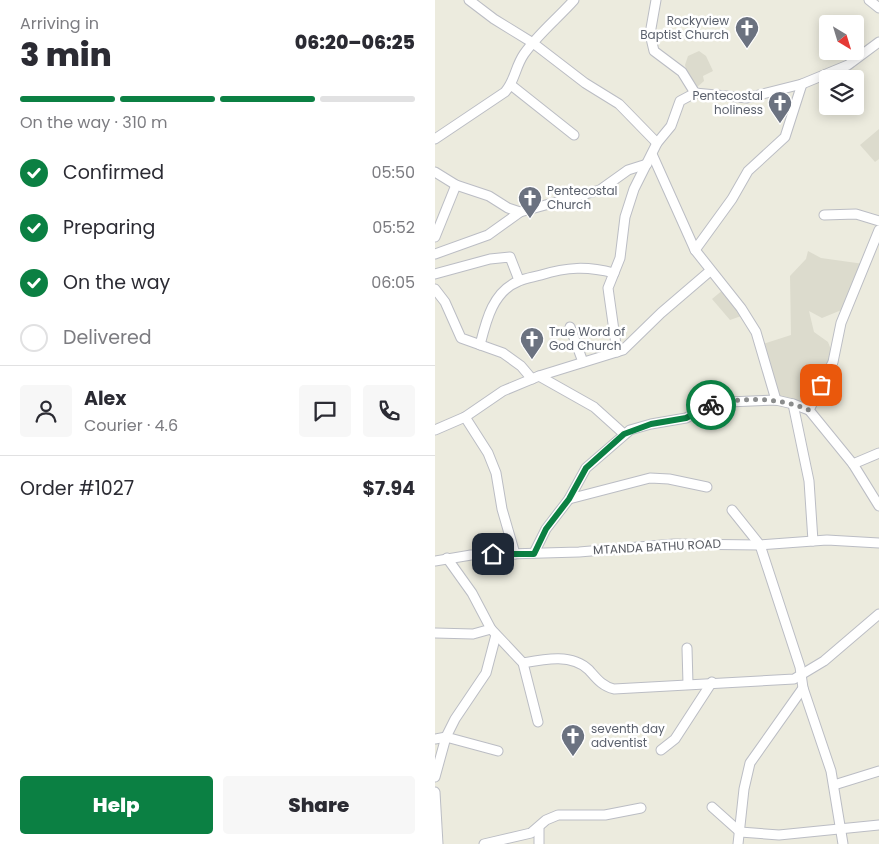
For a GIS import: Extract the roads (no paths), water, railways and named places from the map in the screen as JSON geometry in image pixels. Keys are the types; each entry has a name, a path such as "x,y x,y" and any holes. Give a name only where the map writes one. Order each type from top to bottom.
{"street":[{"path":"469,0 494,20 533,43 585,83 619,104 657,143"},
{"path":"435,139 498,98 511,86 522,56 574,0"},
{"path":"656,0 650,42 654,51 682,72 695,93"},
{"path":"869,0 879,8"},
{"path":"617,352 608,288 620,258 628,205 657,143 671,126 680,101 695,93 747,98 801,84 848,65 879,42"},
{"path":"695,250 732,199 748,171 785,137 801,84"},
{"path":"511,86 574,135"},
{"path":"652,154 695,250 710,272 741,308 756,332 776,400"},
{"path":"435,254 488,235 520,212 600,190 628,170 647,164"},
{"path":"435,172 457,185 489,196 507,208 520,212"},
{"path":"435,237 457,185"},
{"path":"824,215 855,214 879,221"},
{"path":"809,410 833,362 841,323 879,230"},
{"path":"435,274 510,256 519,280"},
{"path":"480,345 488,316 494,304 505,290 519,280 568,268 591,268 614,273"},
{"path":"435,430 465,417 503,391 536,378 623,350 661,312 710,272"},
{"path":"435,289 450,311 461,338 498,351 514,360 536,378 594,407 624,434"},
{"path":"570,327 583,362"},
{"path":"534,554 546,529 569,499 586,468 624,434 651,424 686,418 711,405 776,400 809,410 853,464 879,506"},
{"path":"793,404 809,482 813,541"},
{"path":"465,417 488,453 496,473 502,509 515,554"},
{"path":"853,464 879,453"},
{"path":"569,499 650,478 669,479 707,487"},
{"path":"732,510 760,545 833,786 843,844"},
{"name":"MTANDA BATHU ROAD","path":"435,561 447,558 674,544 760,545 849,540 879,544"},
{"path":"447,558 472,594 493,632 523,662 538,722"},
{"path":"523,662 556,659 576,662 588,670 603,685 614,688 788,680 801,676 825,661 879,614"},
{"path":"435,633 473,634 493,632"},
{"path":"435,777 446,737 455,719 481,683 489,665 493,632"},
{"path":"687,648 688,684"},
{"path":"661,750 675,739 712,682"},
{"path":"738,844 744,789 750,763 803,688"},
{"path":"435,739 446,737 498,751"},
{"path":"833,786 879,771"},
{"path":"435,792 438,844"},
{"path":"712,807 740,832 779,835 879,825"},
{"path":"484,844 523,836 539,829 546,820 558,814 605,815 641,808"},
{"path":"539,829 539,844"}],"place":[{"name":"Rockyview Baptist Church","path":"747,49"},
{"name":"Pentecostal holiness","path":"780,124"},
{"name":"Pentecostal Church","path":"530,219"},
{"name":"True Word of God Church","path":"532,360"},
{"name":"seventh day adventist","path":"573,757"}]}
